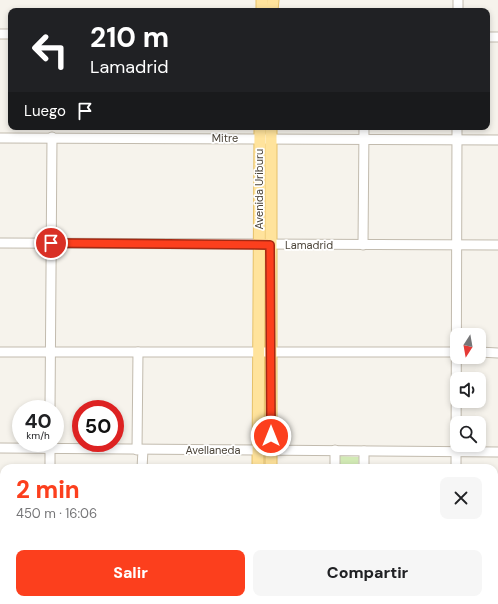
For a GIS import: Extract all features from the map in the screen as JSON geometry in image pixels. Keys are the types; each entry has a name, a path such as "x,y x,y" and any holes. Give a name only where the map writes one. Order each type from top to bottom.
{"main road":[{"name":"Avenida Uriburu","path":"261,130 265,139 270,245 271,464"},
{"name":"Avenida Uriburu","path":"258,464 259,245 265,139 270,130"}],"street":[{"path":"363,245 364,130"},
{"path":"456,328 457,130"},
{"name":"Mitre","path":"0,138 52,137 457,141 498,140"},
{"path":"50,400 52,137"},
{"name":"Lamadrid","path":"0,243 498,245"},
{"path":"0,352 450,352"},
{"path":"138,352 142,464"},
{"path":"486,352 498,353"},
{"path":"456,364 456,416"},
{"name":"Avellaneda","path":"64,447 140,450 335,450 450,452"},
{"name":"Avellaneda","path":"0,448 12,448"},
{"path":"335,450 335,464"},
{"path":"364,451 364,464"},
{"path":"50,452 50,464"},
{"path":"456,452 456,464"},
{"name":"Avellaneda","path":"486,452 498,452"}],"green space":[{"path":"337,456 359,457 358,464 337,464"}],"route":[{"path":"51,243 270,245 271,436"}]}
